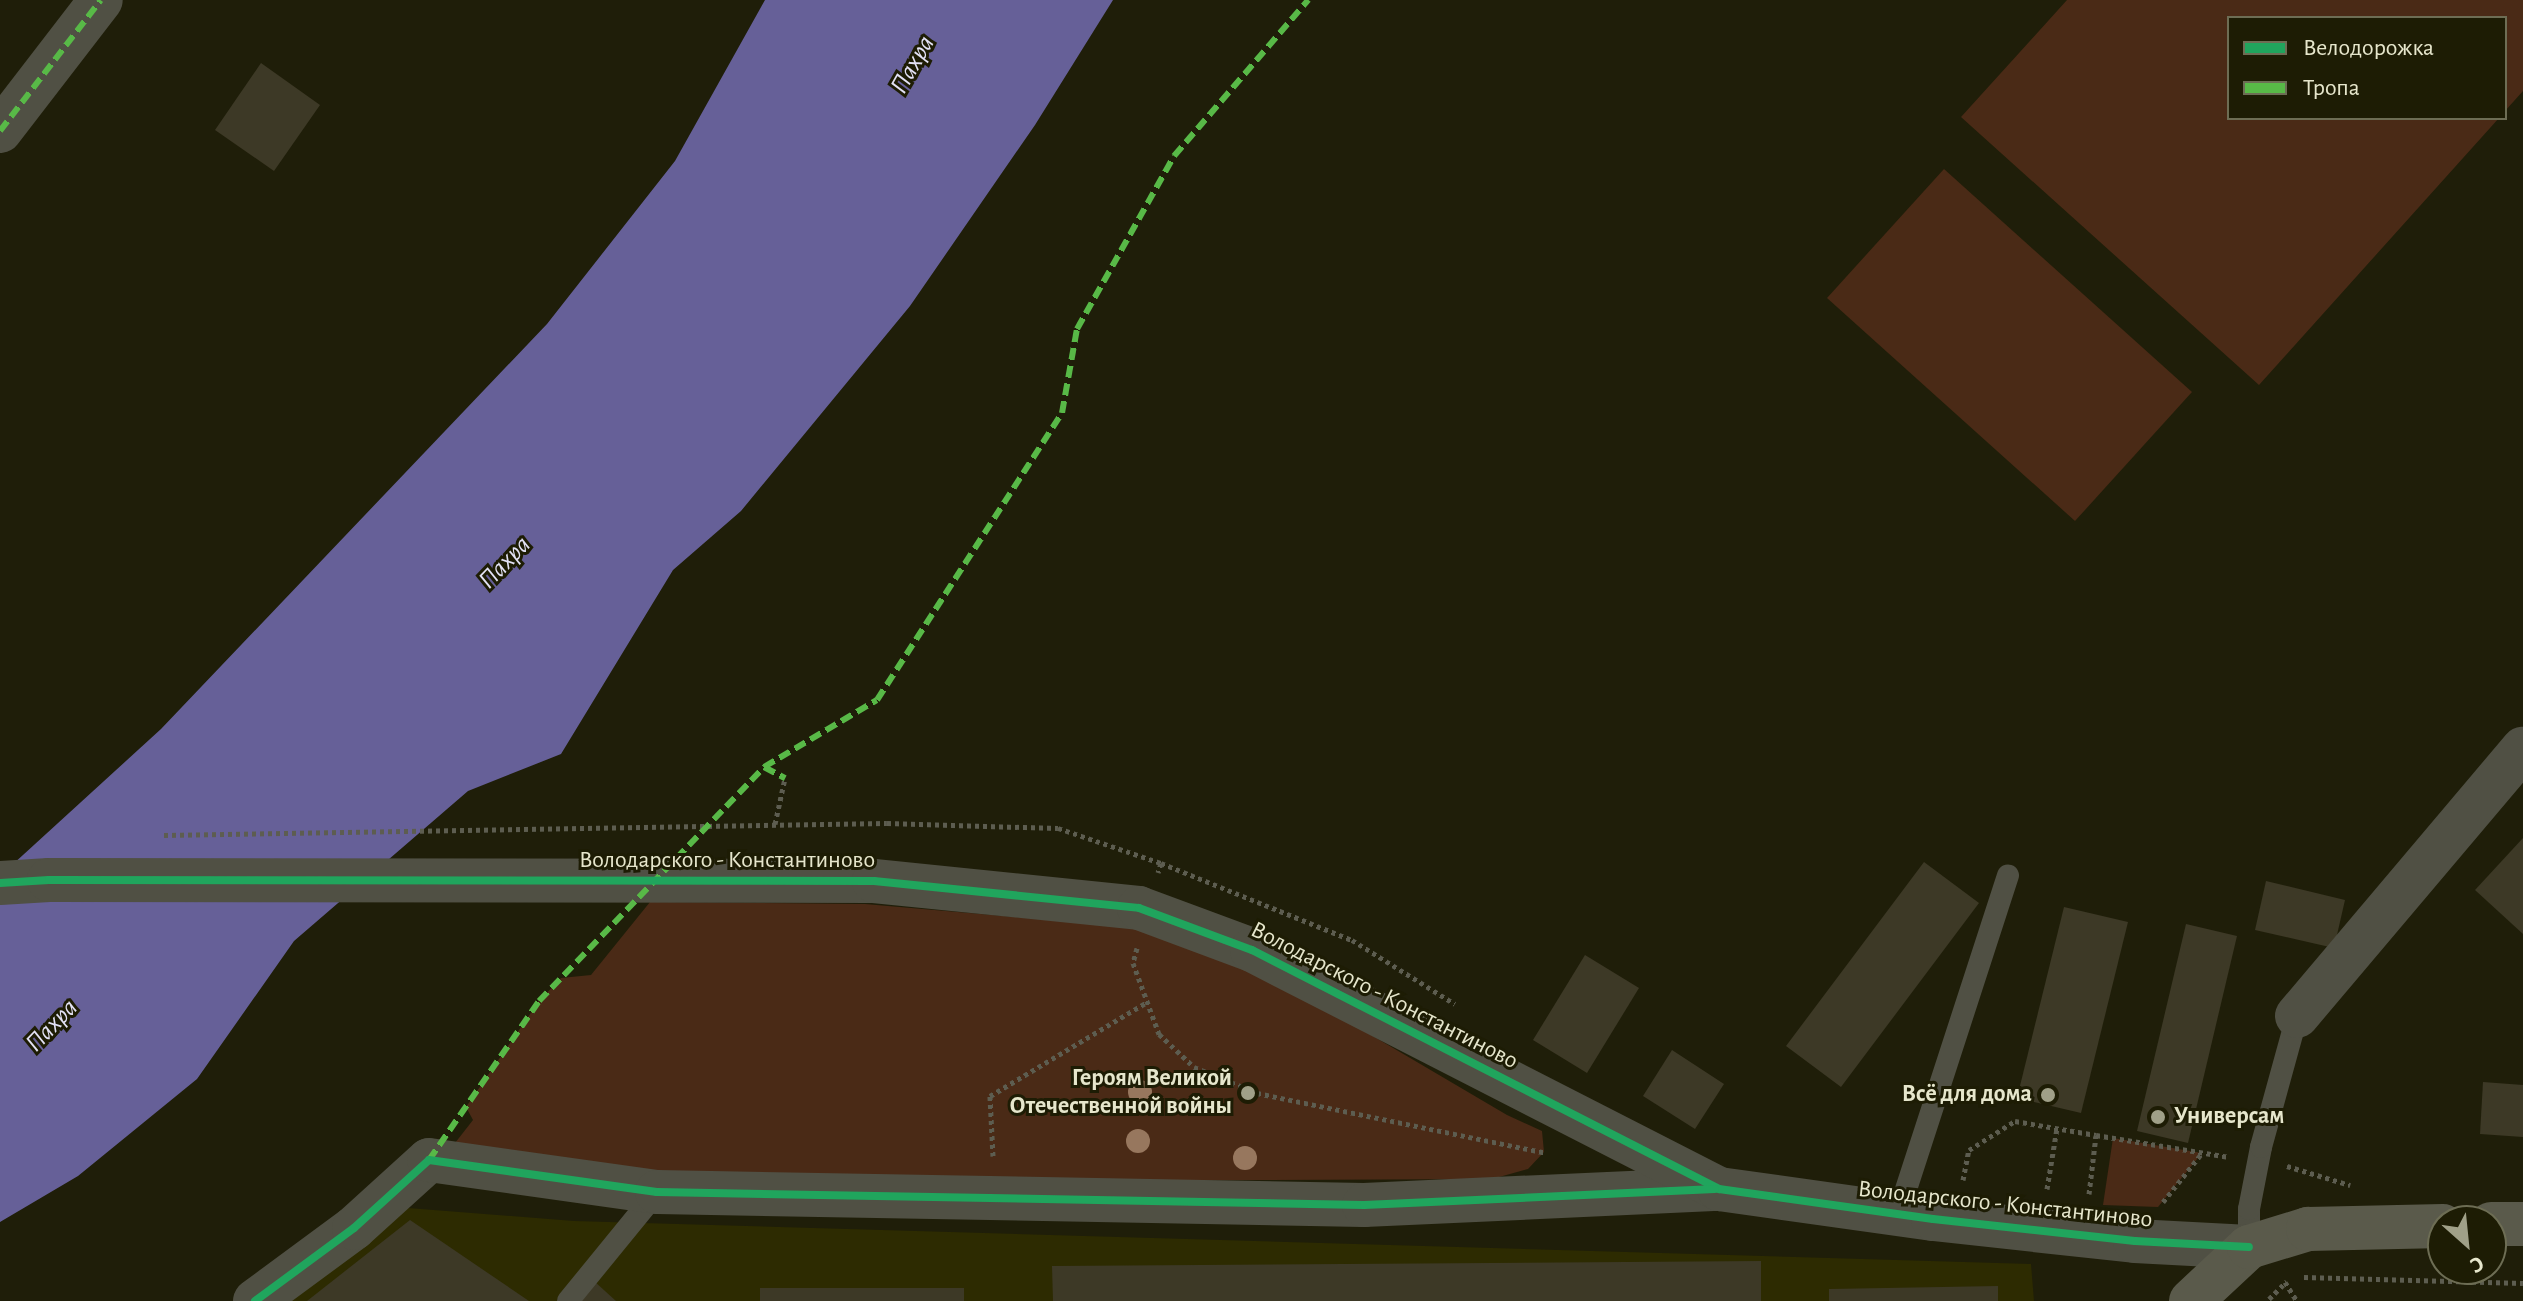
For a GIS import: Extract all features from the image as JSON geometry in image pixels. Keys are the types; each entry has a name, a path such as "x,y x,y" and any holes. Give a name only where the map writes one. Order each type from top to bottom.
{"main road":[{"path":"2191,1301 2249,1247 2308,1229 2427,1226"}],"street":[{"path":"0,131 101,0"},
{"path":"2297,1016 2523,749"},
{"name":"Володарского - Константиново","path":"0,883 49,880 874,881 1146,911 1252,950 1719,1189 1898,1214 2135,1241 2249,1247"},
{"path":"255,1301 354,1228 429,1160 657,1192 1364,1205 1719,1189"}],"lane":[{"path":"1898,1214 2008,875"},
{"path":"2249,1247 2249,1209 2258,1162 2297,1016"},
{"path":"568,1301 657,1192"}],"path":[{"path":"775,824 785,778"},
{"path":"158,835 887,823 1058,828 1161,863 1352,940 1458,1005"},
{"path":"1146,911 1161,863"},
{"path":"1133,963 1159,1034 1194,1067 1257,1093 1558,1155"},
{"path":"995,1198 990,1096 1147,1002"},
{"path":"1962,1185 1969,1150 2015,1121 2258,1162"},
{"path":"2046,1202 2057,1128"},
{"path":"2087,1205 2096,1135"},
{"path":"2174,1207 2158,1207 2202,1153"},
{"path":"2269,1299 2285,1281 2310,1275 2523,1283"},
{"path":"2285,1281 2297,1301"}],"shaded area":[{"path":"2067,0 2523,0 2523,91 2507,109 2507,16 2227,16 2227,120 2497,120 2259,385 1961,117"},
{"path":"1944,169 2192,392 2075,521 1827,298"},
{"path":"650,902 865,904 1130,927 1247,962 1507,1115 1542,1131 1544,1152 1528,1169 1492,1179 1034,1181 842,1195 448,1152 473,1120 466,1107 539,1001 561,978 591,975"},
{"path":"2113,1138 2202,1153 2158,1207 2103,1205"},
{"path":"408,1208 574,1221 2031,1264 2034,1301 285,1301"}],"water":[{"name":"Пахра","path":"765,0 1113,0 1035,125 910,306 741,511 673,570 561,754 468,791 294,941 197,1079 78,1176 0,1222 0,876 161,729 547,324 675,161"}],"building":[{"path":"261,63 320,105 274,171 215,130"},
{"path":"2523,838 2523,934 2475,890"},
{"path":"1924,862 1979,903 1841,1087 1786,1046"},
{"path":"2266,881 2345,900 2334,948 2255,930"},
{"path":"2064,907 2128,922 2081,1113 2017,1098"},
{"path":"2186,924 2237,936 2188,1143 2137,1131"},
{"path":"1585,955 1639,988 1587,1073 1533,1040"},
{"path":"1672,1050 1724,1084 1695,1129 1643,1096"},
{"path":"2483,1082 2523,1085 2523,1137 2480,1134"},
{"path":"410,1220 529,1301 307,1301"},
{"path":"1761,1261 1761,1301 1053,1301 1052,1266"},
{"path":"594,1281 616,1301 577,1301"},
{"path":"1998,1286 1998,1301 1829,1301 1829,1289"},
{"path":"760,1288 964,1288 964,1301 760,1301"}],"marked path":[{"path":"0,131 101,0"},
{"path":"429,1160 539,1001 764,767 877,700 1062,413 1077,329 1174,156 1308,0"},
{"path":"764,767 785,778"}],"cycle path":[{"path":"0,883 49,880 874,881 1139,908 1252,950 1719,1189 1933,1219 2135,1241 2249,1247"},
{"path":"255,1301 354,1228 429,1160 657,1192 1364,1205 1715,1189"}],"place":[{"name":"Героям Великой Отечественной войны","path":"1248,1093"},
{"name":"Всё для дома","path":"2048,1095"},
{"name":"Универсам","path":"2158,1117"}]}
